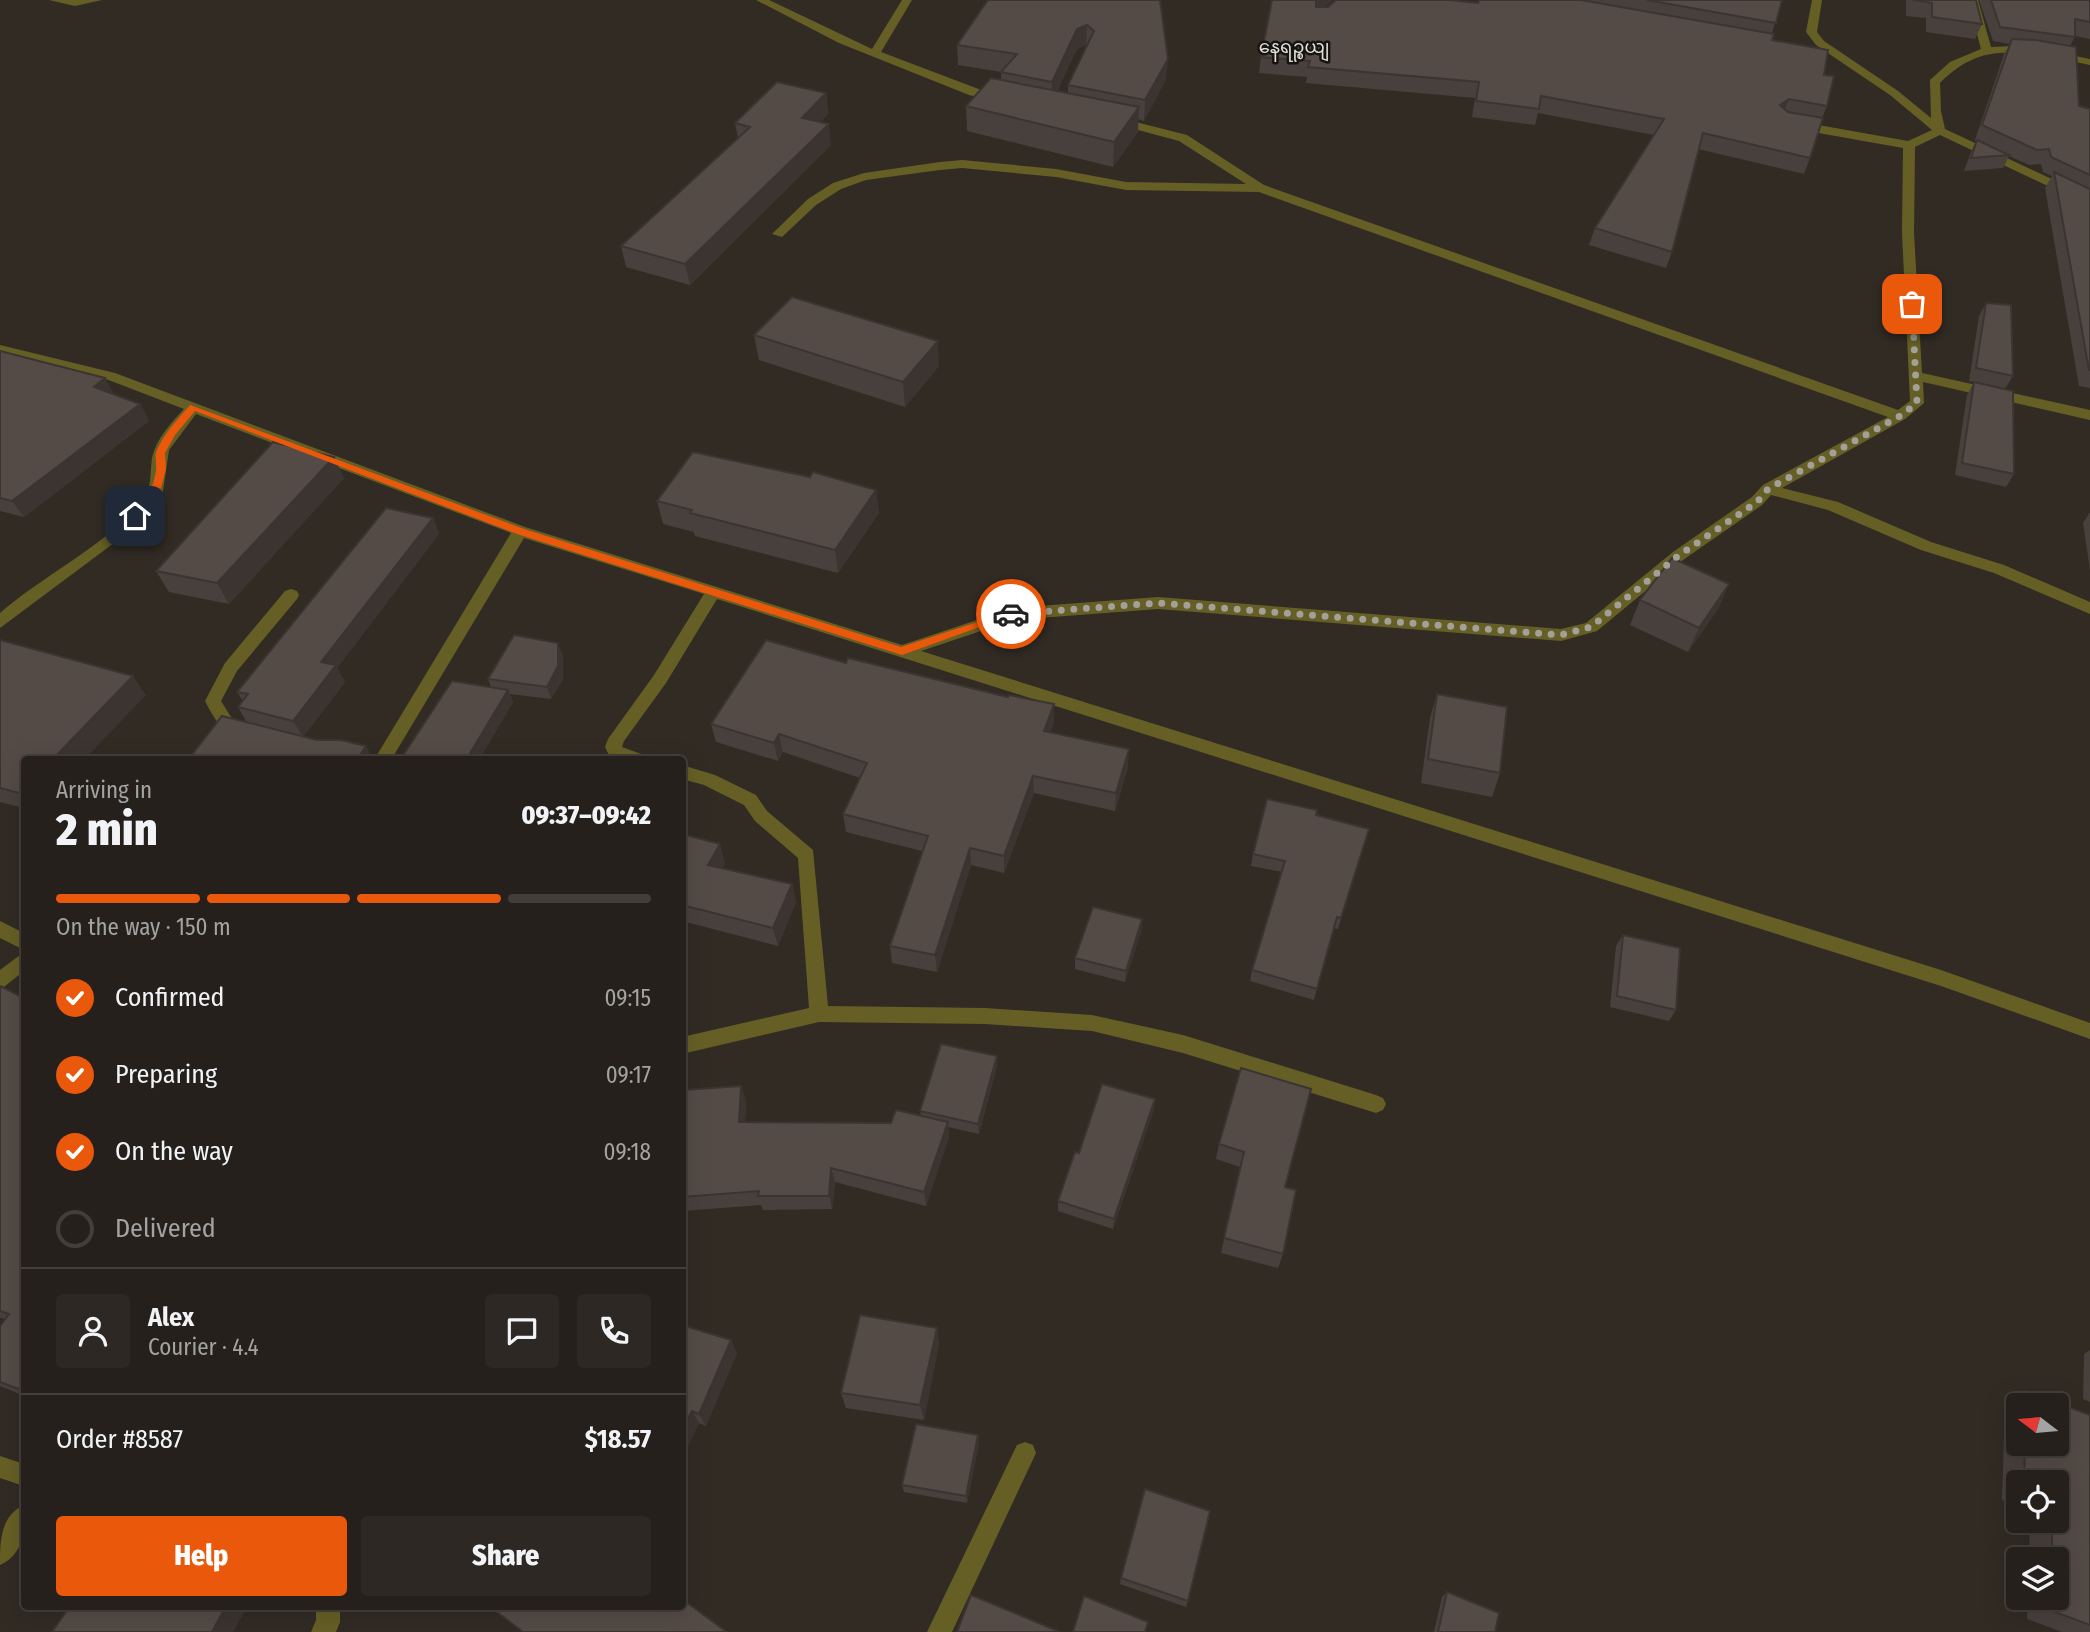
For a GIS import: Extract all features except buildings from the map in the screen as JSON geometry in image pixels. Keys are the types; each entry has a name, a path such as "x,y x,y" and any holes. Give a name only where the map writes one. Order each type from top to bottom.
{"street":[{"path":"54,0 75,3 97,0"},
{"path":"761,0 874,54 973,93 1009,101"},
{"path":"874,54 907,0"},
{"path":"1817,0 1811,32 1820,43 1894,93 1940,131 2090,202"},
{"path":"1973,0 1986,48"},
{"path":"1940,131 1935,111 1934,82 1958,61 1986,48 2017,49 2090,62"},
{"path":"1813,52 1840,57"},
{"path":"1107,120 1182,138 1260,188 1900,416"},
{"path":"1782,122 1909,145 1940,131"},
{"path":"902,651 1013,614 1158,603 1561,635 1591,627 1678,556 1757,502 1768,489 1900,416 1917,403 1908,233 1909,145"},
{"path":"778,233 811,202 837,186 864,177 940,166 962,164 1056,173 1126,186 1260,188"},
{"path":"0,349 110,376 520,531 1941,978 2090,1031"},
{"path":"1916,376 2090,415"},
{"path":"0,622 121,529 149,503 161,469 160,453 171,433 194,407"},
{"path":"1768,489 1833,506 1926,546 1998,569 2090,608"},
{"path":"385,756 520,531"},
{"path":"627,756 616,752 613,747 616,739 660,679 713,592"},
{"path":"252,733 225,722 213,701 231,667 291,595"},
{"path":"686,773 709,780 750,800 761,816 807,855 818,1014"},
{"path":"0,929 21,940"},
{"path":"0,982 21,963"},
{"path":"686,1045 818,1014 985,1016 1092,1023 1183,1044 1376,1104"},
{"path":"939,1632 1025,1453"},
{"path":"0,1467 21,1474"},
{"path":"0,1553 21,1522"}],"way so far":[{"path":"1011,614 1158,603 1561,635 1591,627 1678,556 1757,502 1768,489 1900,416 1917,403 1912,304"}],"district":[{"name":"နေရဉ္စယျ","path":"1294,47"}],"route":[{"path":"135,516 149,503 156,488 161,469 160,453 171,433 194,407 520,531 902,651 1011,614"}]}
